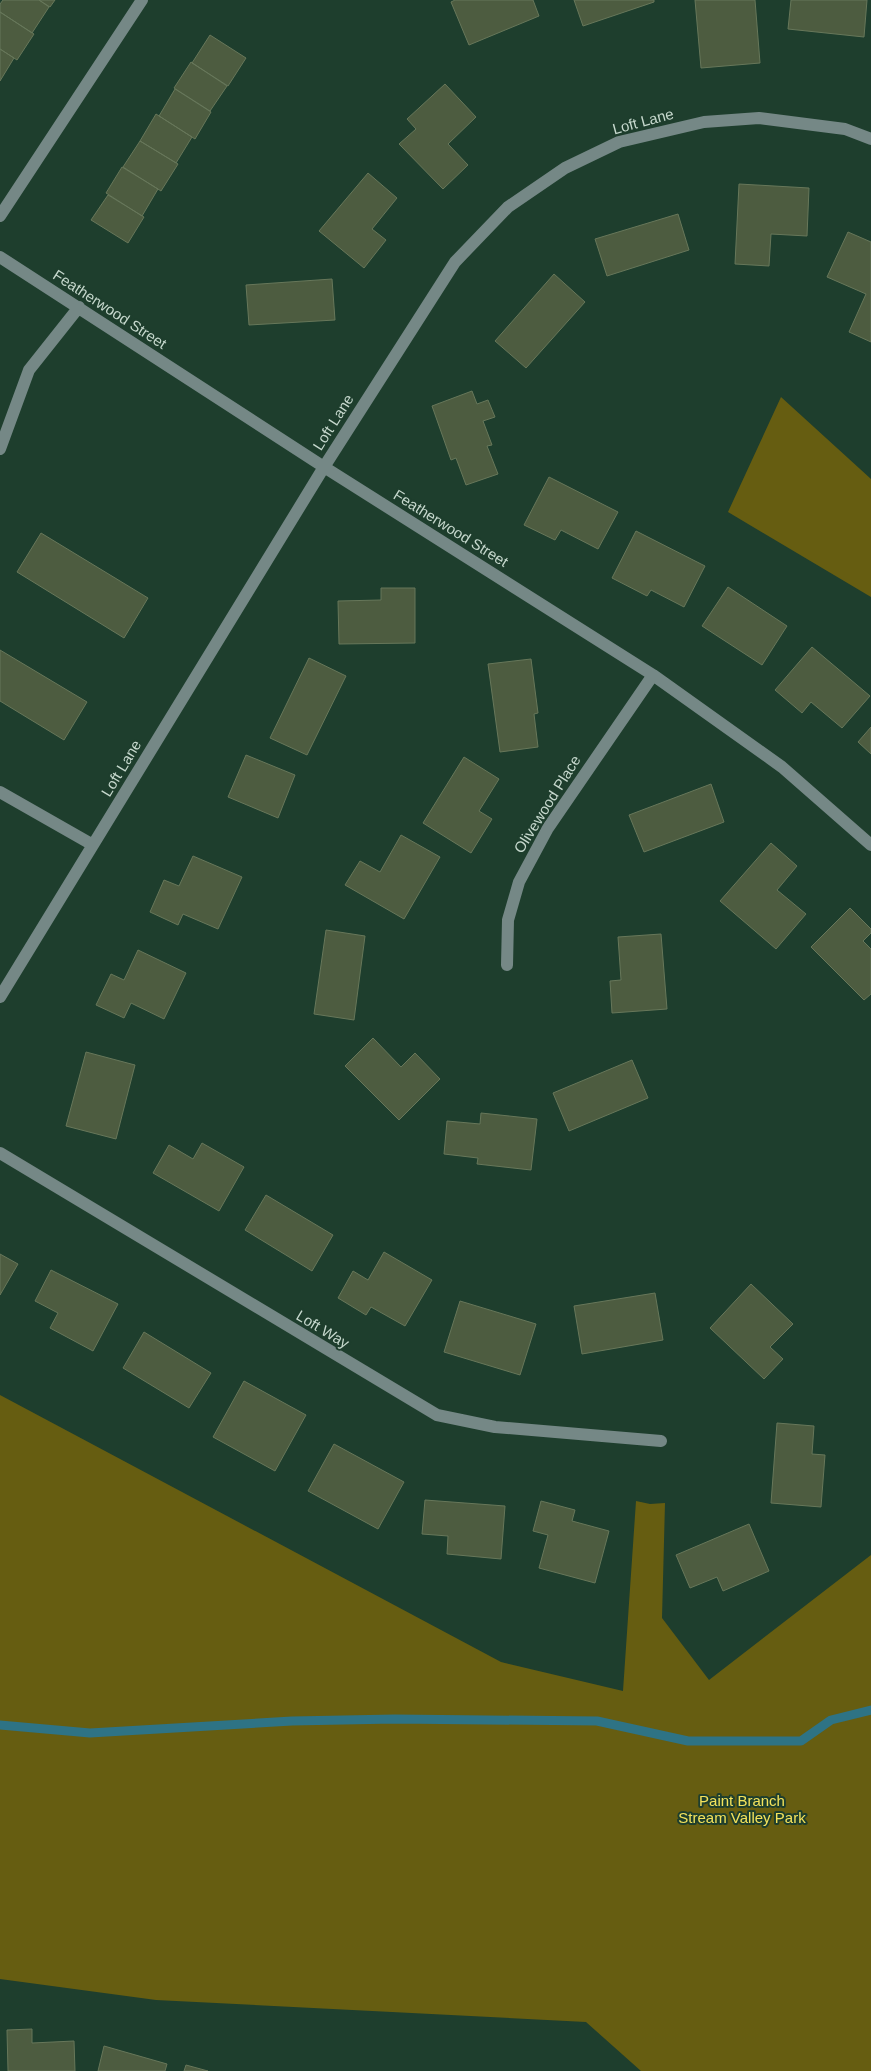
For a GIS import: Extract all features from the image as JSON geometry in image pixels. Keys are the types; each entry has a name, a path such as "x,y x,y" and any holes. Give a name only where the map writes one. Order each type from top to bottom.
{"street":[{"path":"0,216 142,0"},
{"name":"Loft Lane","path":"0,997 324,467 454,262 508,208 565,168 619,142 704,122 759,118 845,129 871,139"},
{"name":"Featherwood Street","path":"0,256 324,467 653,675 782,767 871,845"},
{"path":"0,449 29,370 78,307"},
{"name":"Olivewood Place","path":"507,965 508,920 519,882 548,828 653,675"},
{"path":"0,792 93,845"},
{"name":"Loft Way","path":"0,1153 437,1415 495,1427 661,1441"}],"green space":[{"path":"781,397 871,479 871,597 728,512"},
{"name":"Paint Branch Stream Valley Park","path":"0,1395 501,1662 623,1691 636,1501 650,1504 665,1503 662,1618 709,1680 871,1555 871,2071 641,2071 586,2022 156,2000 0,1979"}],"building":[{"path":"3,0 39,0 49,7 32,33 0,12 0,4"},
{"path":"39,0 55,0 50,7"},
{"path":"455,0 533,0 539,16 469,45 451,2"},
{"path":"574,0 654,0 654,2 583,26"},
{"path":"695,0 755,0 760,63 701,68"},
{"path":"791,0 867,0 864,37 788,29"},
{"path":"0,12 34,34 17,60 0,49"},
{"path":"210,35 246,58 228,86 192,63"},
{"path":"0,49 14,58 0,81"},
{"path":"191,62 227,86 210,111 174,88"},
{"path":"445,84 476,117 448,144 468,165 443,189 399,144 416,129 407,119"},
{"path":"175,89 211,112 195,139 159,116"},
{"path":"156,114 192,137 176,163 140,141"},
{"path":"140,141 178,164 161,191 123,167"},
{"path":"122,167 158,189 142,216 106,193"},
{"path":"368,173 397,198 372,229 386,240 364,268 319,231"},
{"path":"739,184 809,188 807,236 771,234 769,266 735,264"},
{"path":"108,195 144,217 128,243 91,220"},
{"path":"678,214 689,250 607,276 595,239"},
{"path":"848,232 871,242 871,342 849,332 866,294 827,277"},
{"path":"554,274 585,302 526,368 495,341"},
{"path":"332,279 335,320 249,325 246,285"},
{"path":"472,391 477,404 488,400 495,417 483,421 492,445 487,446 498,474 466,485 456,458 451,460 432,406"},
{"path":"549,477 618,512 598,549 561,530 555,540 524,525"},
{"path":"636,531 705,566 684,607 651,590 647,596 612,578"},
{"path":"41,533 148,598 124,638 17,572"},
{"path":"728,587 787,626 762,665 702,626"},
{"path":"381,588 415,588 415,643 339,644 338,601 381,600"},
{"path":"812,647 870,696 842,728 811,702 802,713 775,690"},
{"path":"0,650 87,702 64,740 0,701"},
{"path":"309,658 346,676 307,755 270,738"},
{"path":"531,659 538,713 534,714 538,747 500,752 488,664"},
{"path":"871,727 871,754 858,742"},
{"path":"246,755 295,775 278,818 228,797"},
{"path":"464,757 499,779 479,811 492,819 471,853 423,823"},
{"path":"711,784 724,822 644,852 629,815"},
{"path":"401,835 440,857 404,919 345,885 360,861 380,872"},
{"path":"771,843 797,866 777,890 806,914 776,949 720,901"},
{"path":"193,856 242,877 218,929 183,914 178,925 150,912 164,880 179,886"},
{"path":"850,908 871,929 871,933 863,941 871,949 871,994 864,1000 811,947"},
{"path":"326,930 365,936 354,1020 314,1014"},
{"path":"661,934 667,1009 612,1013 610,981 621,980 618,937"},
{"path":"138,950 186,973 164,1019 131,1003 124,1018 96,1005 111,974 124,980"},
{"path":"373,1038 401,1067 415,1053 440,1079 399,1120 345,1066"},
{"path":"86,1052 135,1065 116,1139 66,1126"},
{"path":"632,1060 648,1098 569,1131 553,1093"},
{"path":"481,1113 537,1119 531,1170 477,1164 478,1158 444,1154 447,1121 480,1124"},
{"path":"202,1143 244,1167 219,1211 153,1173 169,1145 193,1159"},
{"path":"266,1195 333,1235 312,1271 245,1230"},
{"path":"384,1252 432,1280 405,1326 371,1307 366,1315 338,1298 353,1271 368,1280"},
{"path":"0,1254 18,1264 0,1295"},
{"path":"51,1270 118,1304 93,1351 50,1328 58,1313 35,1301"},
{"path":"751,1284 793,1324 770,1347 783,1359 764,1379 710,1328"},
{"path":"655,1293 663,1340 582,1354 574,1306"},
{"path":"460,1301 536,1324 520,1375 444,1352"},
{"path":"144,1332 211,1373 189,1408 123,1368"},
{"path":"244,1381 306,1415 275,1471 213,1437"},
{"path":"777,1423 814,1426 812,1454 825,1455 821,1507 771,1503"},
{"path":"334,1444 404,1482 378,1529 308,1491"},
{"path":"425,1500 505,1506 501,1559 447,1554 448,1536 422,1534"},
{"path":"541,1501 575,1510 572,1521 609,1531 595,1583 539,1568 548,1535 533,1531"},
{"path":"749,1524 769,1571 723,1591 717,1577 690,1588 676,1555"},
{"path":"32,2029 32,2043 74,2041 75,2071 8,2071 7,2030"},
{"path":"104,2046 167,2064 165,2071 98,2071"},
{"path":"186,2065 208,2071 184,2071"}],"waterway":[{"path":"0,1725 90,1733 292,1721 395,1719 597,1721 688,1741 801,1741 831,1720 871,1710"}]}
